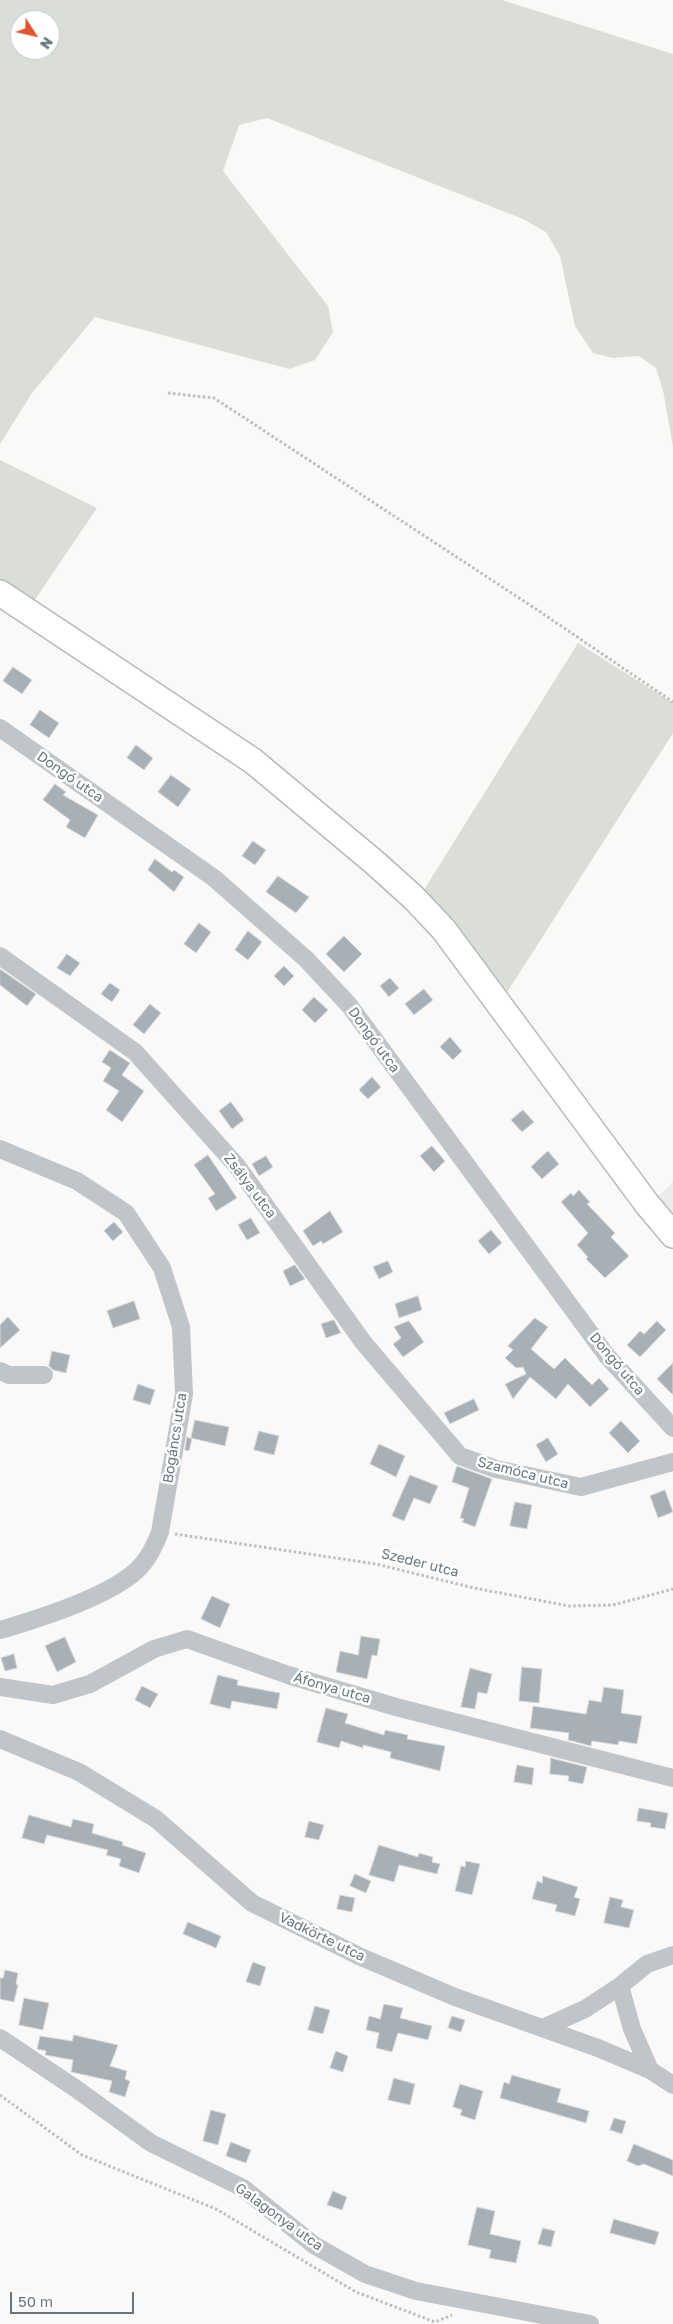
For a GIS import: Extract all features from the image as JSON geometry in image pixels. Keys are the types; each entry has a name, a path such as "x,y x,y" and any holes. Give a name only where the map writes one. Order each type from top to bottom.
{"street":[{"path":"0,593 253,761 414,898 444,930 647,1204 673,1235"},
{"name":"Dongó utca","path":"0,728 214,878 306,959 349,1005 607,1356 673,1428"},
{"name":"Zsálya utca","path":"0,956 135,1052 237,1166 363,1342 460,1456"},
{"name":"Bogáncs utca","path":"0,1149 77,1181 126,1212 162,1268 181,1328 184,1394 160,1532 152,1552 136,1571 109,1588 43,1618 0,1630"},
{"path":"0,1371 9,1375 44,1375"},
{"name":"Szamóca utca","path":"460,1456 496,1469 581,1487 673,1462"},
{"name":"Áfonya utca","path":"0,1687 53,1695 90,1684 154,1649 187,1639 288,1676 378,1702 673,1778"},
{"name":"Vadkörte utca","path":"0,1739 79,1772 156,1819 252,1902 386,1968 455,1997 545,2028 650,2070 673,2085"},
{"path":"545,2028 585,2009 620,1986 647,1964 673,1955"},
{"path":"620,1986 632,2028 650,2070"},
{"name":"Galagonya utca","path":"0,2038 75,2088 150,2143 243,2188 323,2250 365,2274 416,2291 590,2324"}],"path":[{"path":"168,393 214,398 539,611 673,702"},
{"name":"Szeder utca","path":"160,1532 376,1564 474,1588 569,1606 613,1605 673,1589"},
{"path":"0,2095 82,2155 216,2209 356,2292 435,2322 457,2314 468,2301"}],"shaded area":[{"path":"0,0 502,0 673,54 673,447 663,390 656,368 639,356 613,358 593,353 575,326 560,256 546,232 523,219 267,118 239,125 223,171 328,306 333,332 315,360 289,369 95,317 32,393 0,444"},
{"path":"0,460 97,508 34,601 0,579"},
{"path":"578,643 673,703 673,733 504,997 422,893"},
{"path":"673,1182 673,1218 656,1198"}],"building":[{"path":"13,667 32,680 22,694 3,681"},
{"path":"40,710 59,723 49,738 30,725"},
{"path":"136,745 153,758 144,770 127,758"},
{"path":"171,775 191,789 178,807 158,792"},
{"path":"55,784 66,792 63,795 98,815 85,838 66,827 70,820 43,800"},
{"path":"253,841 266,850 255,865 242,856"},
{"path":"155,859 172,872 174,870 184,877 174,892 148,870"},
{"path":"278,876 309,897 296,913 266,892"},
{"path":"199,923 211,932 196,953 184,944"},
{"path":"248,931 262,942 248,960 235,950"},
{"path":"344,936 362,954 344,972 326,954"},
{"path":"67,954 80,963 70,976 57,968"},
{"path":"284,966 294,976 284,986 274,976"},
{"path":"0,969 36,994 27,1006 0,985"},
{"path":"390,978 399,988 389,997 380,986"},
{"path":"110,983 120,990 112,1002 101,994"},
{"path":"424,989 433,1000 414,1015 405,1004"},
{"path":"314,997 328,1010 315,1023 302,1010"},
{"path":"150,1004 161,1013 144,1034 133,1025"},
{"path":"450,1037 462,1051 453,1060 440,1047"},
{"path":"110,1050 130,1063 122,1075 144,1091 122,1122 106,1110 119,1091 103,1081 111,1068 102,1062"},
{"path":"372,1077 381,1087 368,1099 359,1090"},
{"path":"231,1102 244,1120 232,1129 219,1111"},
{"path":"523,1110 534,1122 522,1132 511,1120"},
{"path":"432,1146 445,1161 434,1172 420,1156"},
{"path":"548,1151 559,1164 542,1179 531,1167"},
{"path":"208,1155 237,1198 216,1211 208,1198 215,1194 194,1165"},
{"path":"266,1156 273,1167 259,1176 252,1164"},
{"path":"579,1190 590,1202 587,1204 615,1233 611,1237 629,1256 605,1278 586,1259 588,1257 577,1245 588,1233 561,1202 571,1193 573,1196"},
{"path":"330,1211 343,1232 323,1244 321,1241 313,1246 303,1231"},
{"path":"251,1218 260,1233 247,1240 238,1225"},
{"path":"114,1222 123,1232 113,1241 104,1231"},
{"path":"491,1230 502,1243 489,1254 478,1241"},
{"path":"388,1261 393,1272 379,1279 373,1267"},
{"path":"295,1265 305,1279 290,1286 283,1271"},
{"path":"418,1296 422,1310 399,1318 395,1304"},
{"path":"134,1301 140,1319 113,1328 107,1311"},
{"path":"8,1317 20,1330 0,1348 0,1325"},
{"path":"535,1318 548,1327 531,1349 554,1369 565,1358 592,1385 599,1378 609,1389 590,1407 568,1384 556,1399 530,1377 513,1399 505,1384 526,1374 523,1367 516,1368 505,1358 513,1350 508,1346"},
{"path":"334,1320 341,1333 326,1338 321,1324"},
{"path":"409,1321 424,1342 403,1357 393,1344 401,1338 394,1327"},
{"path":"657,1321 666,1330 640,1357 627,1345 640,1331 644,1334"},
{"path":"52,1351 70,1355 66,1373 53,1370 49,1366"},
{"path":"673,1363 673,1395 657,1379"},
{"path":"138,1384 155,1390 150,1405 133,1400"},
{"path":"474,1399 479,1410 450,1424 444,1413"},
{"path":"195,1420 229,1427 225,1446 191,1438"},
{"path":"621,1421 640,1441 628,1453 609,1433"},
{"path":"259,1431 279,1436 274,1455 254,1450"},
{"path":"187,1437 192,1439 189,1451 185,1450"},
{"path":"548,1438 558,1454 546,1462 536,1445"},
{"path":"379,1444 405,1456 396,1477 370,1464"},
{"path":"457,1466 492,1479 475,1527 462,1522 464,1519 460,1518 469,1488 452,1482"},
{"path":"410,1475 438,1486 430,1504 414,1498 404,1521 392,1516"},
{"path":"665,1490 673,1512 658,1518 650,1496"},
{"path":"515,1502 532,1505 527,1529 510,1526"},
{"path":"212,1596 230,1604 220,1628 201,1619"},
{"path":"361,1636 380,1639 377,1656 372,1655 367,1679 336,1672 340,1651 358,1655"},
{"path":"65,1637 76,1662 57,1672 45,1646"},
{"path":"14,1654 17,1668 5,1671 1,1658"},
{"path":"522,1667 542,1669 539,1703 519,1701"},
{"path":"470,1668 492,1674 487,1694 478,1692 475,1709 461,1707"},
{"path":"218,1675 238,1680 237,1685 280,1693 277,1709 232,1701 230,1709 210,1704"},
{"path":"142,1686 158,1694 150,1708 135,1700"},
{"path":"604,1687 624,1690 621,1713 642,1716 637,1744 619,1741 618,1745 592,1741 591,1746 568,1740 569,1733 530,1728 533,1706 586,1714 589,1700 601,1702"},
{"path":"326,1708 348,1714 345,1723 384,1735 385,1730 408,1735 407,1739 445,1746 440,1771 390,1758 391,1752 363,1745 363,1748 341,1741 339,1748 317,1742"},
{"path":"551,1758 587,1767 583,1784 568,1781 569,1776 550,1774"},
{"path":"517,1765 534,1768 532,1785 514,1782"},
{"path":"639,1808 668,1813 665,1829 650,1827 651,1823 637,1821"},
{"path":"29,1815 71,1827 73,1819 94,1824 92,1833 123,1842 122,1845 146,1853 139,1873 119,1866 121,1859 106,1855 108,1850 47,1835 44,1844 22,1838"},
{"path":"309,1821 324,1825 319,1840 305,1837"},
{"path":"379,1845 418,1857 419,1853 433,1857 432,1862 440,1864 437,1874 399,1865 394,1882 369,1875"},
{"path":"466,1861 480,1864 472,1895 455,1891 461,1866 465,1867"},
{"path":"355,1874 371,1881 366,1893 350,1886"},
{"path":"543,1876 578,1887 574,1897 580,1899 575,1916 555,1911 557,1905 532,1899 537,1881 542,1883"},
{"path":"340,1895 355,1898 352,1912 337,1909"},
{"path":"610,1897 623,1900 621,1907 634,1910 629,1928 604,1923"},
{"path":"188,1922 221,1936 216,1948 183,1934"},
{"path":"253,1962 266,1967 260,1986 246,1982"},
{"path":"5,1970 18,1973 16,1984 18,1985 14,2002 0,1999 0,1978 3,1978"},
{"path":"24,1998 49,2003 43,2030 19,2025"},
{"path":"384,2004 403,2008 400,2018 432,2026 428,2040 398,2033 392,2052 376,2048 379,2033 366,2030 369,2016 380,2019"},
{"path":"315,2006 330,2010 323,2034 308,2030"},
{"path":"452,2016 465,2020 461,2032 448,2028"},
{"path":"74,2035 118,2045 110,2066 127,2071 125,2079 130,2081 125,2097 109,2092 112,2081 71,2072 73,2060 45,2055 46,2051 37,2049 40,2036 72,2041"},
{"path":"336,2051 348,2056 343,2072 330,2068"},
{"path":"512,2075 561,2089 557,2102 589,2111 586,2123 500,2098 504,2082 509,2084"},
{"path":"394,2078 415,2084 410,2105 388,2100"},
{"path":"460,2084 483,2091 475,2120 460,2115 462,2110 453,2107"},
{"path":"211,2110 226,2114 218,2145 203,2141"},
{"path":"614,2118 626,2121 622,2134 610,2130"},
{"path":"231,2142 251,2150 246,2163 226,2156"},
{"path":"634,2144 673,2160 673,2176 644,2164 638,2166 627,2161"},
{"path":"333,2191 347,2197 342,2210 327,2205"},
{"path":"477,2207 495,2211 490,2234 521,2241 516,2263 489,2258 491,2250 468,2245"},
{"path":"614,2219 659,2232 655,2245 610,2233"},
{"path":"543,2228 555,2231 551,2247 538,2244"}]}
